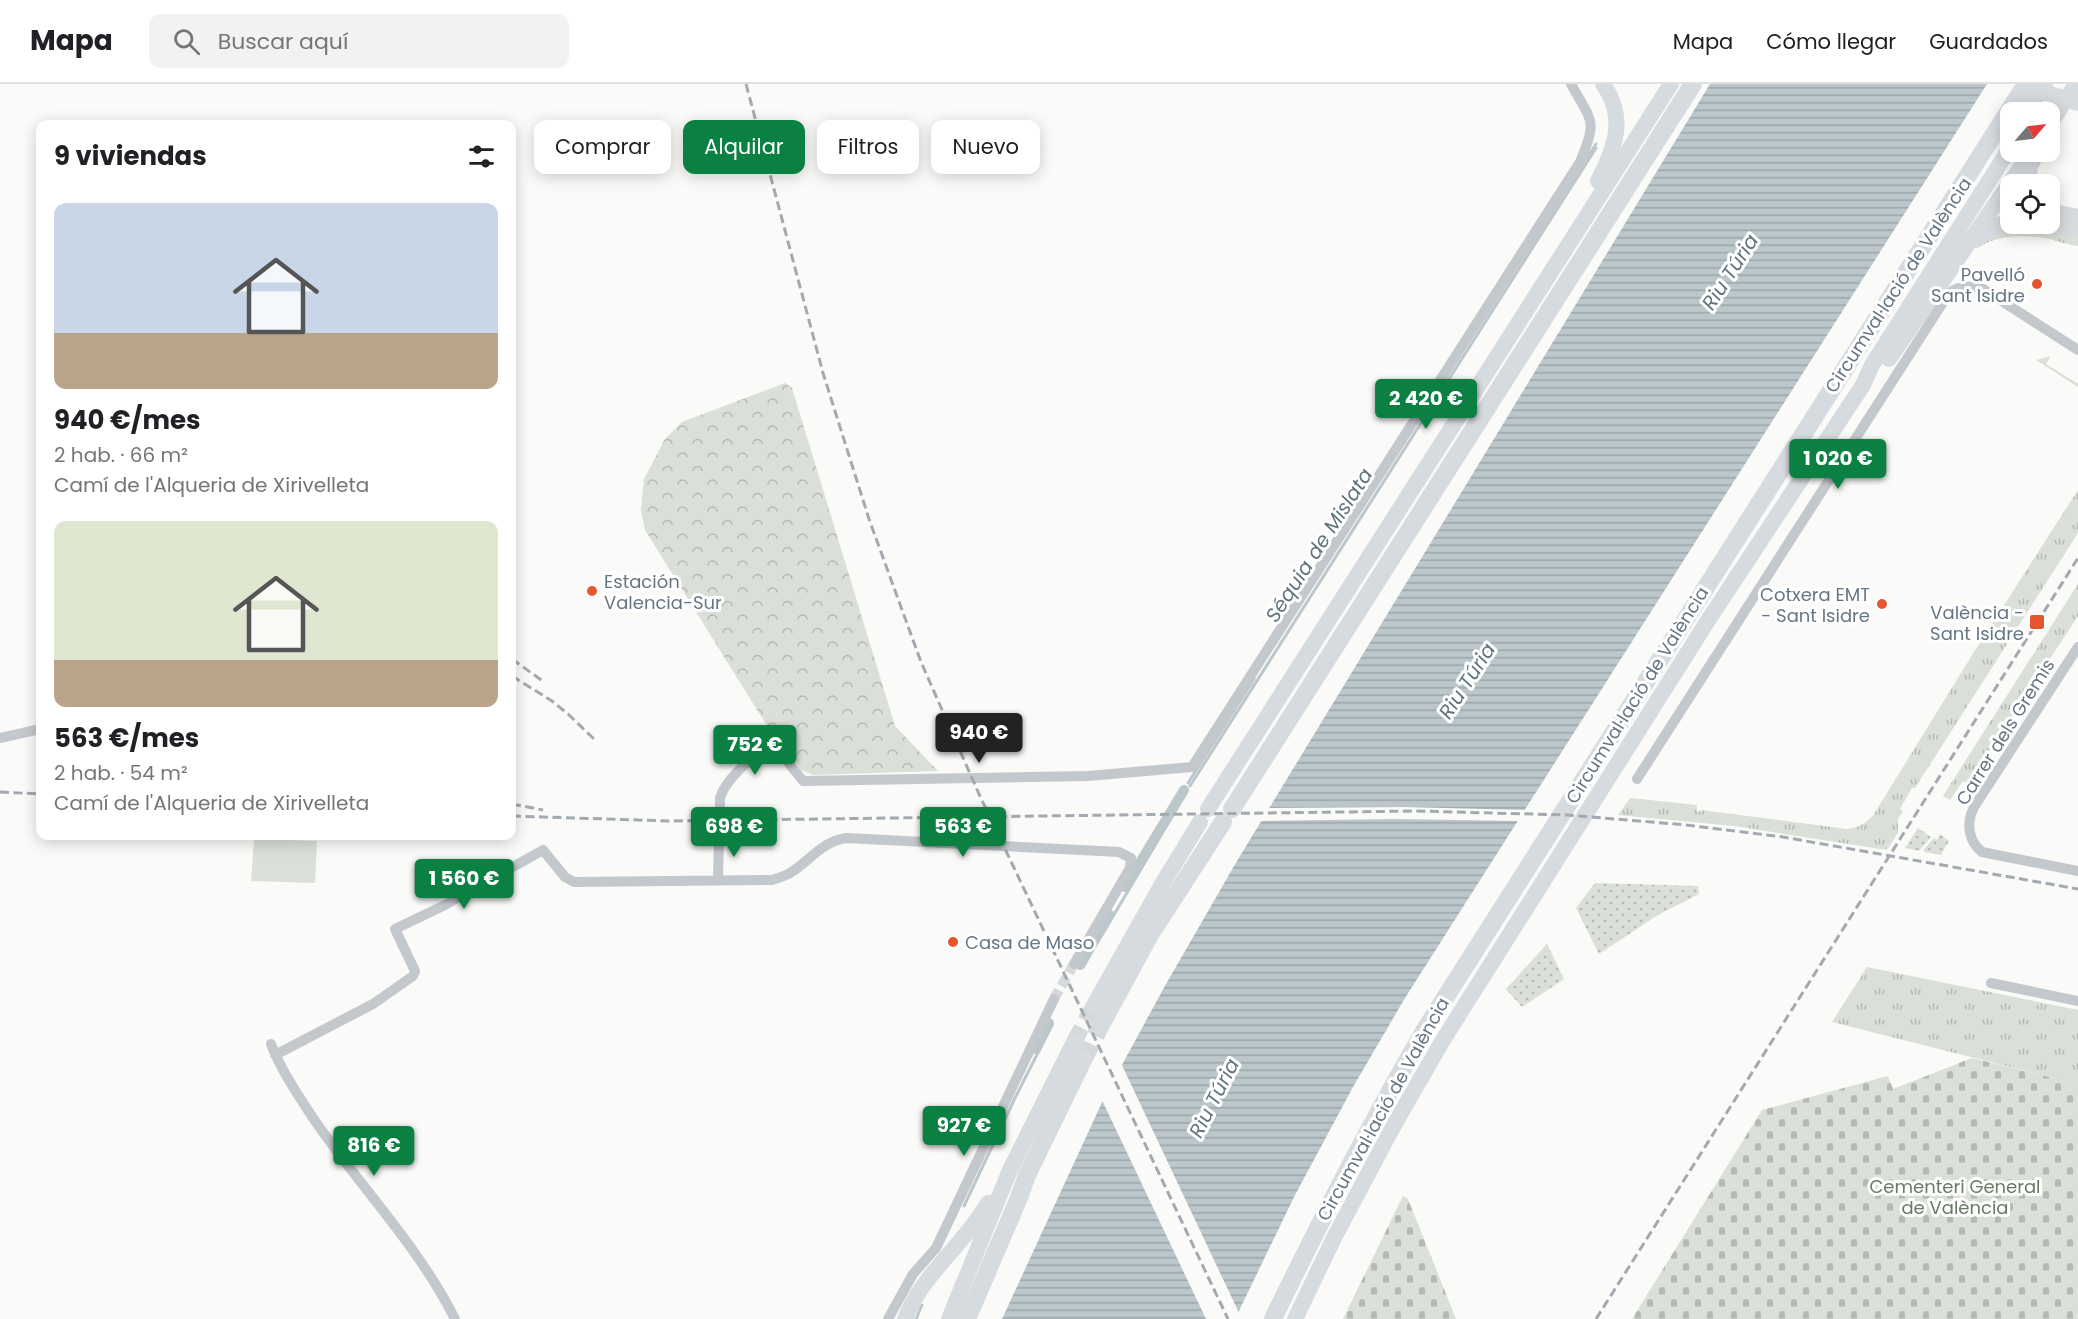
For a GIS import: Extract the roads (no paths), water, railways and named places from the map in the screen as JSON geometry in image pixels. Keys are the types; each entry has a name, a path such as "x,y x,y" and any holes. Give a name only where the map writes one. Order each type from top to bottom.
{"highway":[{"path":"1586,216 1591,193 1615,144 1617,125 1614,107 1603,84"},
{"path":"1094,1005 1204,815 1671,84"},
{"path":"1102,1023 1151,933 1693,84"},
{"path":"2020,84 2078,103"},
{"name":"Circumval·lació de València","path":"1272,1319 1367,1132 1424,1031 2026,84"},
{"path":"2032,102 2044,84"},
{"path":"2041,102 2053,84"},
{"path":"2060,112 2077,85 2071,84"},
{"name":"Circumval·lació de València","path":"1295,1319 1335,1236 1394,1125 1443,1040 1707,622 1863,384 2001,162"},
{"path":"1863,384 1882,368 2024,162"},
{"path":"2060,213 2078,217"},
{"path":"1964,250 1983,233 2000,224"},
{"path":"2060,228 2078,227"},
{"path":"949,1319 1019,1172 1074,1042"},
{"path":"955,1319 1013,1194 1019,1172 1083,1060"},
{"path":"905,1319 920,1290 982,1214 997,1187 1019,1172"},
{"path":"967,1319 1019,1198 1019,1172"}],"street":[{"path":"718,880 721,834 720,798 723,788 772,742 803,781 1088,776 1192,768 1581,162 1591,137 1592,122 1571,84"},
{"path":"1637,779 1949,293 1969,286 1983,289 2078,350"},
{"name":"Carrer dels Gremis","path":"2078,647 1974,807 1969,822 1970,836 1977,847 1986,853 2078,871"},
{"path":"0,738 36,730"},
{"path":"455,1319 409,1244 333,1149 290,1083 273,1049 373,1004 413,976 415,971 394,929 444,905 543,850 560,872 574,882 772,880 789,874 819,848 833,840 846,838 1119,852 1131,858 1130,868 1074,964"},
{"path":"1991,983 2078,1001"},
{"path":"888,1319 913,1274 936,1248 1054,999"}],"water":[{"name":"Riu Túria","path":"1710,84 1987,84 1405,998 1353,1087 1295,1195 1235,1319 1002,1319 1105,1096 1166,984 1237,861"}],"waterway":[{"name":"Séquia de Mislata","path":"1587,158 1596,144"},
{"name":"Séquia de Mislata","path":"1190,786 1596,148"},
{"name":"Séquia de Mislata","path":"1188,783 1254,679"},
{"name":"Séquia de Mislata","path":"1125,887 1184,790"},
{"path":"1083,967 1186,793"},
{"name":"Séquia de Mislata","path":"1080,965 1109,914"},
{"name":"Séquia de Mislata","path":"1036,1049 1049,1023"},
{"name":"Séquia de Mislata","path":"964,1206 1052,1025"},
{"name":"Séquia de Mislata","path":"916,1319 922,1305"}],"tunnel":[{"path":"1054,999 1074,964"},
{"path":"1074,1042 1094,1005"},
{"path":"1083,1060 1102,1023"}],"railway":[{"path":"746,84 823,373 869,519 921,662 979,794 1228,1319"},
{"path":"1596,1319 2078,558"},
{"path":"516,662 544,682"},
{"path":"516,678 552,701 594,739"},
{"path":"0,792 36,794"},
{"path":"516,805 543,810"},
{"path":"516,816 669,821 1416,811 1567,815 1686,825 1783,837 2078,889"}],"place":[{"name":"Pavelló Sant Isidre","path":"2037,284"},
{"name":"Estación Valencia-Sur","path":"592,591"},
{"name":"Cotxera EMT - Sant Isidre","path":"1882,604"},
{"name":"València - Sant Isidre","path":"2037,622"},
{"name":"Casa de Maso","path":"953,942"}],"park label":[{"name":"Cementeri General de València","path":"1955,1196"}]}
